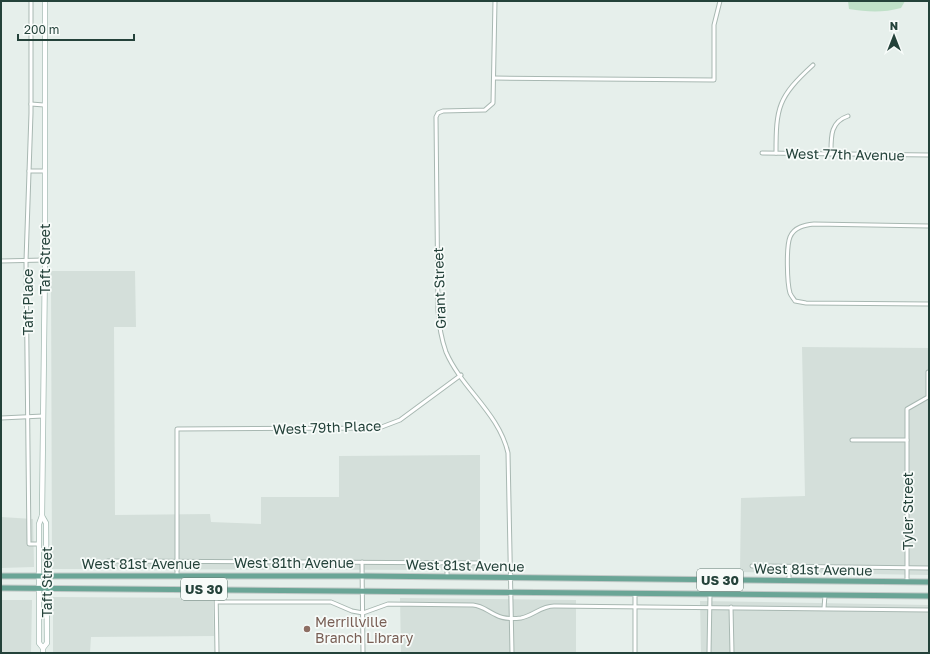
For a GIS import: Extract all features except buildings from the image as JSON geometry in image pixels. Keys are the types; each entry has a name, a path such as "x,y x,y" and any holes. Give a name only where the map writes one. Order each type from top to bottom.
{"main road":[{"name":"Taft Street","path":"43,651 40,643 39,524 42,516 45,260 44,1"},
{"name":"Taft Street","path":"42,516 46,523 46,643 43,651"},
{"name":"West 81st Avenue","path":"1,576 362,576 929,582"},
{"name":"West 81st Avenue","path":"1,588 929,596"}],"street":[{"name":"Taft Place","path":"31,1 31,104 26,261 28,544 39,544"},
{"name":"Grant Street","path":"495,1 494,102 489,108 482,111 443,111 438,113 436,117 438,310 440,332 447,353 497,425 507,448 509,464 512,653"},
{"path":"494,78 714,80 714,26 720,1"},
{"path":"776,153 776,120 780,105 794,82 813,65"},
{"path":"31,104 44,104"},
{"path":"831,154 834,126 839,119 848,116"},
{"name":"West 77th Avenue","path":"762,153 929,155"},
{"path":"29,171 44,171"},
{"path":"929,226 803,225 796,229 790,236 788,280 790,293 795,302 929,304"},
{"path":"1,261 45,260"},
{"name":"Tyler Street","path":"907,582 907,409 928,397 928,372"},
{"name":"West 79th Place","path":"177,562 176,430 379,428 400,420 461,375"},
{"path":"1,418 43,416"},
{"path":"852,440 907,440"},
{"name":"West 81th Avenue","path":"108,561 480,563"},
{"path":"177,562 177,575"},
{"path":"362,562 363,653"},
{"path":"447,563 447,577"},
{"path":"752,566 929,568"},
{"path":"789,567 789,580"},
{"path":"216,589 217,653"},
{"path":"635,593 635,653"},
{"path":"709,653 710,594"},
{"path":"824,608 825,595"},
{"path":"217,602 331,602 352,611 362,613 388,604 473,605 482,607 498,617 512,618 525,617 550,606 929,610"},
{"path":"731,607 732,653"}],"shaded area":[{"path":"51,271 135,271 136,327 114,327 115,515 210,514 211,522 261,524 261,497 339,497 339,456 480,455 480,570 52,569"},
{"path":"802,347 929,348 929,575 740,572 741,498 805,496"},
{"path":"1,517 33,519 34,567 1,568"},
{"path":"53,597 213,598 214,636 91,637 90,653 53,653"},
{"path":"400,598 576,600 576,653 401,653"},
{"path":"1,600 32,600 31,653 1,653"},
{"path":"700,601 929,605 929,653 701,653"}],"green space":[{"path":"848,1 905,1 901,8 875,12 849,9"}],"place":[{"name":"Merrillville Branch Library","path":"307,629"}]}
